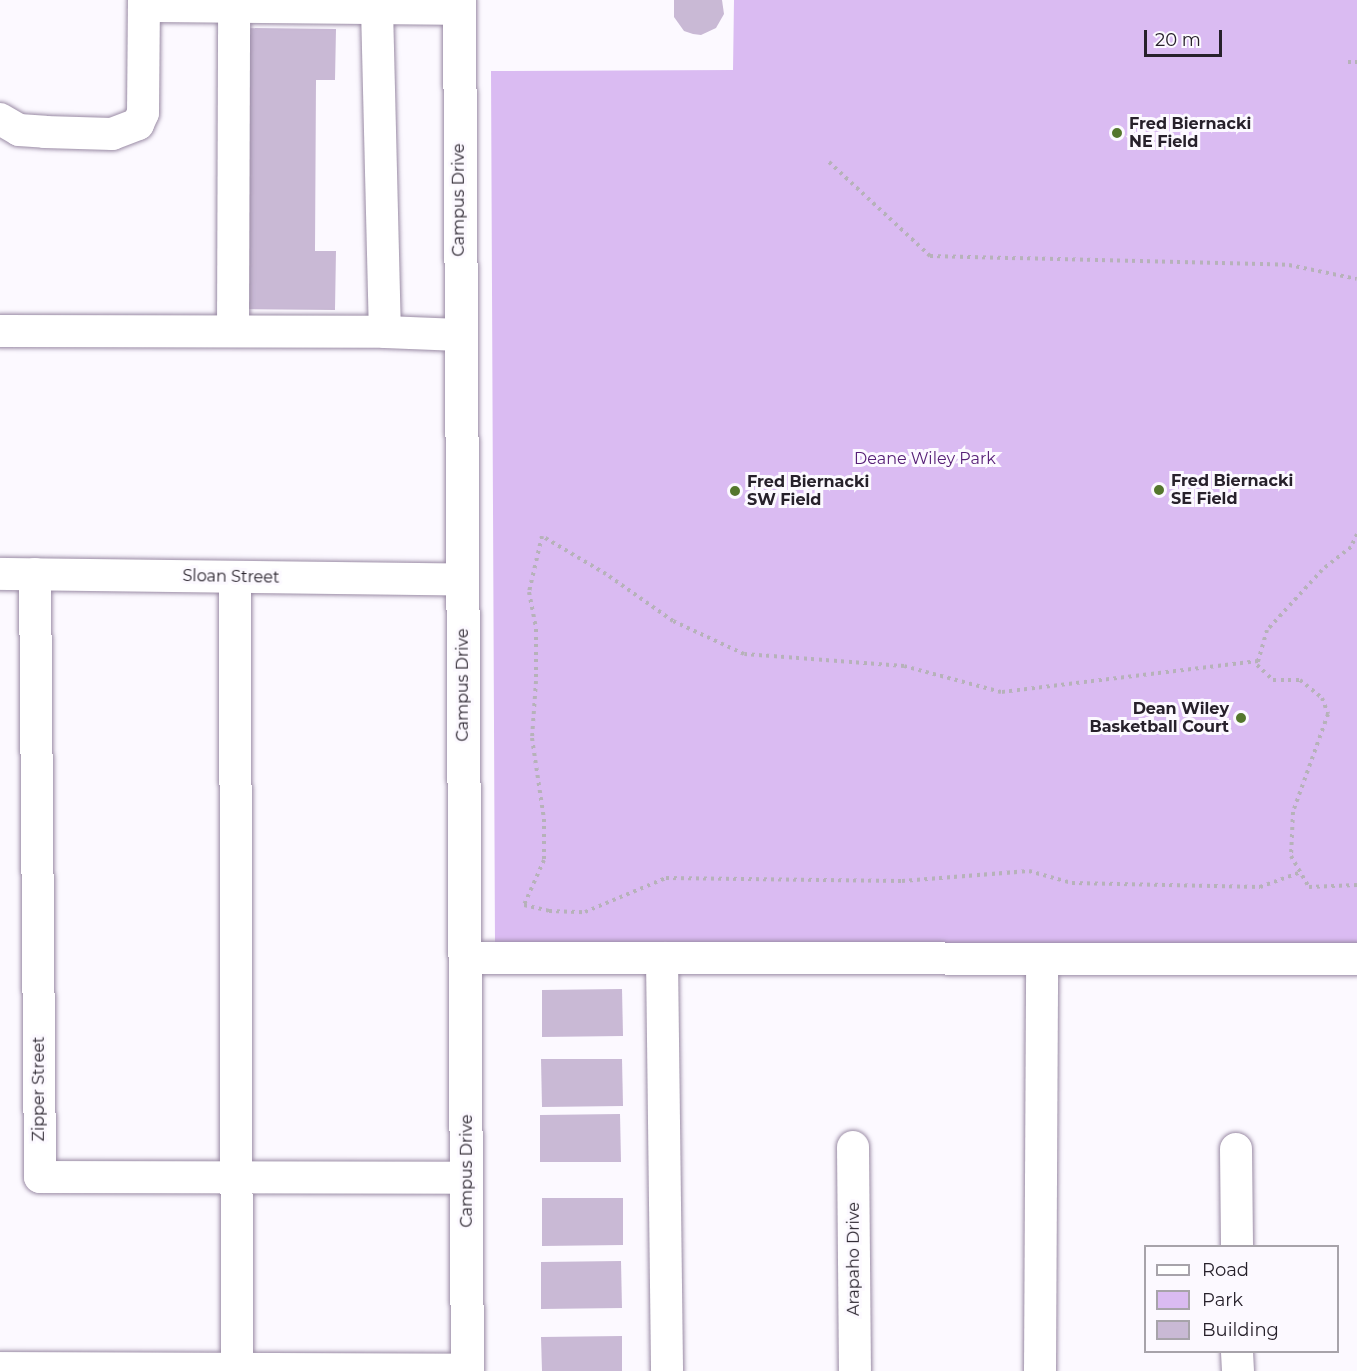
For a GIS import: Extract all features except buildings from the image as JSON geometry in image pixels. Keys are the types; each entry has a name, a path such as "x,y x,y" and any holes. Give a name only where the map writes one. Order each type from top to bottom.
{"main road":[{"name":"Campus Drive","path":"459,4 467,1371"}],"street":[{"path":"0,119 19,130 45,132 112,134 138,124 143,113 144,3 327,3 377,8 459,4"},
{"path":"232,332 248,4"},
{"path":"377,8 385,332"},
{"path":"0,331 385,332 460,335"},
{"name":"Sloan Street","path":"0,574 463,580"},
{"name":"Zipper Street","path":"35,574 40,1177 467,1178"},
{"path":"235,577 237,1369"},
{"path":"465,958 1357,959"},
{"path":"662,958 667,1371"},
{"path":"1040,1371 1042,959"},
{"name":"Arapaho Drive","path":"853,1147 855,1371"},
{"path":"1236,1149 1237,1245"},
{"path":"1238,1353 1238,1371"},
{"path":"0,1368 467,1371"}],"path":[{"path":"1348,62 1357,62"},
{"path":"830,162 930,256 1289,266 1357,279"},
{"path":"1357,534 1351,547 1322,570 1267,630 1257,665 1273,680 1300,680 1322,698 1328,714 1293,812 1291,856 1310,887 1357,885"},
{"path":"1258,661 1084,684 1001,692 904,666 744,654 673,621 606,574 542,536 529,592 536,629 536,681 532,738 544,819 544,860 524,905 549,911 585,912 666,878 902,881 1029,871 1072,883 1260,887 1301,872"}],"green space":[{"name":"Deane Wiley Park","path":"734,0 1357,0 1357,953 495,946 491,71 733,70"}],"place":[{"name":"Fred Biernacki NE Field","path":"1117,133"},
{"name":"Fred Biernacki SE Field","path":"1159,490"},
{"name":"Fred Biernacki SW Field","path":"735,491"},
{"name":"Dean Wiley Basketball Court","path":"1241,718"}]}
